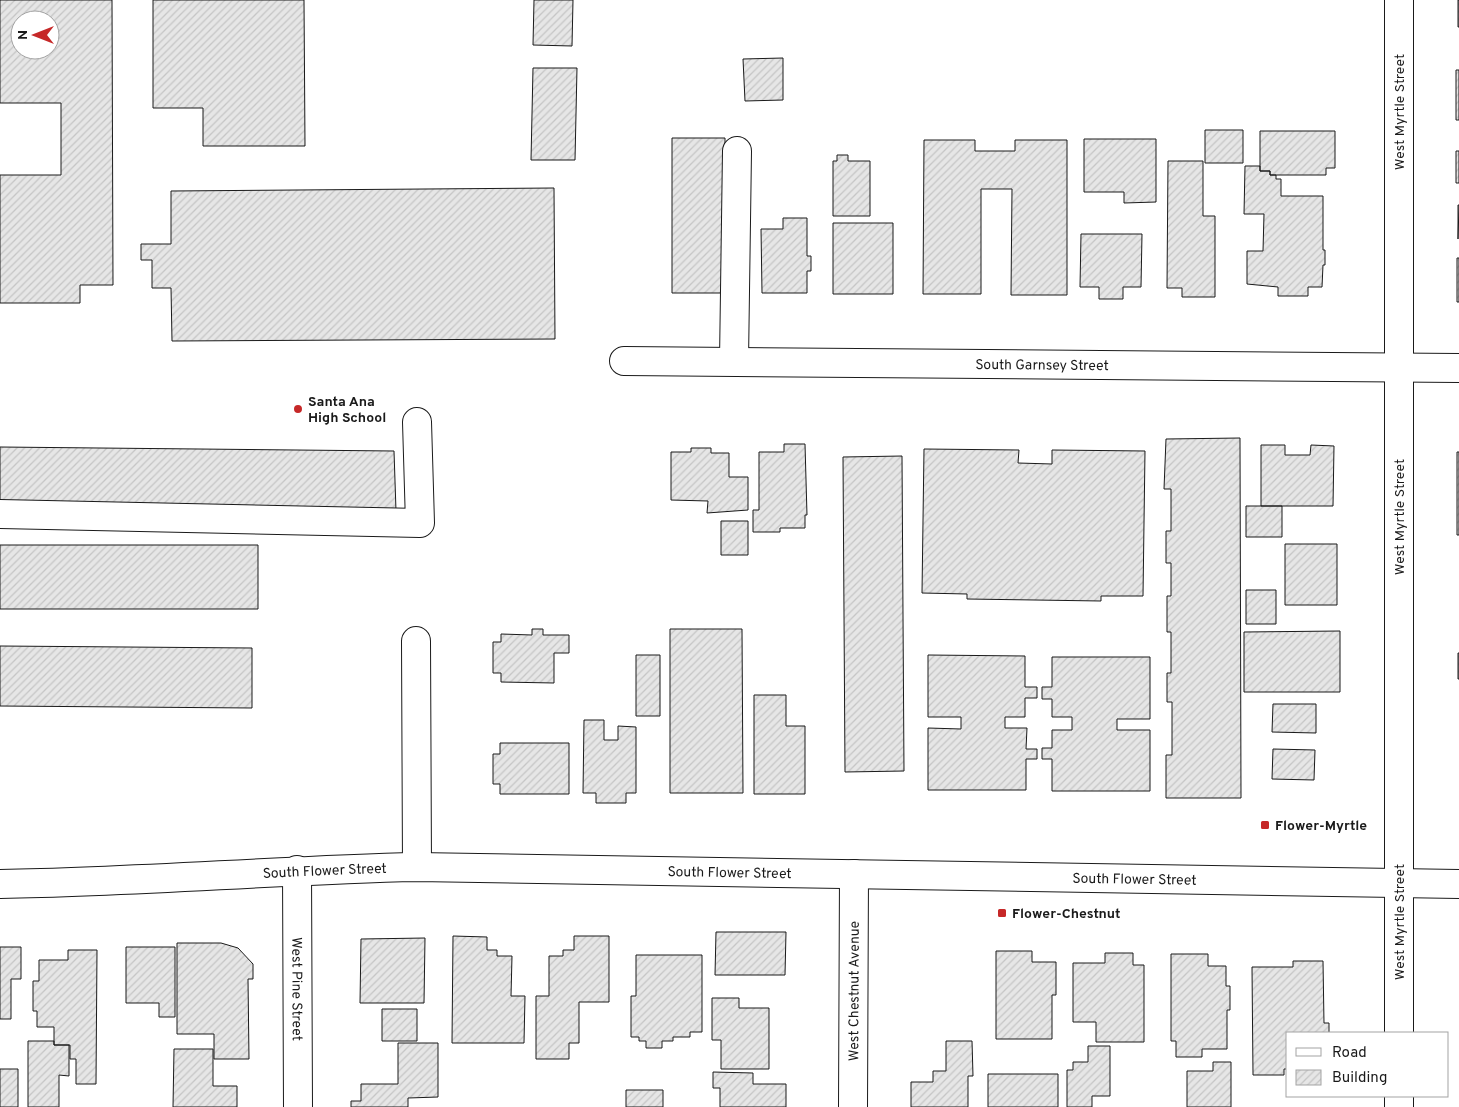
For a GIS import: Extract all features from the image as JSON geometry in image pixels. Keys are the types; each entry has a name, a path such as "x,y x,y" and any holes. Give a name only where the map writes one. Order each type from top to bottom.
{"street":[{"name":"West Myrtle Street","path":"1399,0 1399,1032"},
{"path":"734,361 737,151"},
{"name":"South Garnsey Street","path":"624,361 1459,368"},
{"path":"0,514 420,523 416,422"},
{"path":"416,640 416,867"},
{"name":"South Flower Street","path":"0,884 77,883 297,870 416,867 1459,884"},
{"name":"West Pine Street","path":"297,870 298,1107"},
{"name":"West Chestnut Avenue","path":"853,1107 854,874"}],"building":[{"path":"0,0 112,0 113,285 80,285 80,303 0,303 0,175 61,175 61,103 0,103"},
{"path":"153,0 304,0 305,146 203,146 203,108 153,108"},
{"path":"534,0 573,0 572,46 533,45"},
{"path":"1459,0 1459,27 1458,27"},
{"path":"783,58 783,100 745,101 743,59"},
{"path":"533,68 577,68 575,160 531,160"},
{"path":"1456,70 1459,70 1459,120 1456,120"},
{"path":"1205,130 1243,130 1243,163 1205,163"},
{"path":"1260,131 1335,131 1335,168 1326,168 1326,175 1270,175 1270,171 1260,171"},
{"path":"672,138 725,138 725,293 672,293"},
{"path":"1084,139 1156,139 1156,202 1124,203 1124,192 1084,192"},
{"path":"924,140 975,140 975,151 1015,151 1015,140 1067,140 1067,295 1011,295 1012,189 981,189 981,294 923,294"},
{"path":"1456,151 1459,151 1459,183 1456,183"},
{"path":"837,155 848,155 848,161 870,161 870,216 833,216 833,161 837,161"},
{"path":"1168,161 1203,161 1203,216 1215,216 1215,297 1182,297 1182,288 1167,288"},
{"path":"1245,166 1260,166 1260,171 1270,171 1270,175 1276,175 1276,179 1281,179 1281,196 1323,196 1323,250 1325,250 1325,265 1323,265 1322,287 1308,287 1308,296 1278,296 1278,287 1247,284 1247,251 1263,251 1264,214 1244,214"},
{"path":"554,188 555,339 172,341 171,288 152,288 152,260 141,260 141,244 171,244 171,191"},
{"path":"1458,205 1459,205 1458,239"},
{"path":"783,218 807,218 807,256 811,256 811,271 807,271 807,293 762,293 761,229 783,229"},
{"path":"833,223 893,223 893,294 833,294"},
{"path":"1081,234 1142,234 1141,287 1123,287 1123,299 1099,299 1099,287 1080,287"},
{"path":"1457,258 1459,258 1459,302 1457,302"},
{"path":"1240,438 1241,798 1166,798 1166,755 1172,755 1172,702 1167,702 1167,673 1171,673 1171,632 1167,632 1167,596 1171,596 1171,563 1166,563 1166,531 1171,531 1171,489 1164,489 1166,439"},
{"path":"784,444 805,444 807,515 805,515 805,528 780,528 780,532 753,532 753,510 759,510 759,452 784,452"},
{"path":"1261,445 1285,445 1285,455 1310,455 1311,445 1334,446 1333,506 1261,506"},
{"path":"0,447 394,451 396,511 0,506"},
{"path":"691,448 711,448 711,453 729,453 729,477 748,477 748,510 707,513 708,501 671,500 671,452 691,452"},
{"path":"924,449 1019,450 1018,463 1052,464 1052,450 1145,451 1143,596 1101,596 1101,601 967,599 967,594 922,593"},
{"path":"1457,452 1459,452 1459,535 1457,535"},
{"path":"902,456 904,771 845,772 843,457"},
{"path":"1246,506 1282,506 1282,537 1246,537"},
{"path":"721,521 748,521 748,555 721,555"},
{"path":"1285,544 1337,544 1337,605 1285,605"},
{"path":"0,545 258,545 258,609 0,609"},
{"path":"1246,590 1276,590 1276,624 1246,624"},
{"path":"532,629 543,629 543,635 569,635 569,653 554,653 554,683 501,682 501,673 493,673 493,642 501,642 501,634 532,635"},
{"path":"670,629 742,629 743,793 670,793"},
{"path":"1340,631 1340,692 1244,692 1244,632"},
{"path":"0,646 252,648 252,708 0,706"},
{"path":"1459,653 1459,679 1458,679"},
{"path":"636,655 660,655 660,716 636,716"},
{"path":"928,655 1025,656 1025,687 1037,687 1037,698 1025,698 1025,717 1005,717 1005,728 1027,728 1026,749 1037,749 1037,759 1026,759 1026,790 928,790 928,728 961,729 961,717 928,717"},
{"path":"1052,657 1150,657 1150,719 1117,719 1117,730 1150,730 1150,791 1052,791 1052,759 1042,759 1042,748 1052,748 1052,730 1072,730 1072,717 1052,717 1052,699 1042,699 1042,687 1052,687"},
{"path":"754,695 786,695 786,726 805,726 805,794 754,794"},
{"path":"1273,704 1316,704 1316,733 1272,732"},
{"path":"584,720 604,720 604,740 618,740 618,726 636,727 636,793 626,793 626,803 596,803 596,793 583,793"},
{"path":"500,743 569,743 569,794 500,794 500,784 493,784 493,754 500,754"},
{"path":"1273,749 1315,750 1314,780 1272,779"},
{"path":"716,932 786,932 785,975 715,975"},
{"path":"453,936 487,937 487,950 497,950 497,956 512,956 511,996 525,996 524,1043 452,1043"},
{"path":"574,936 609,936 609,1002 579,1002 579,1043 569,1043 569,1059 536,1059 536,996 549,996 549,956 563,956 563,950 574,950"},
{"path":"425,938 424,1003 360,1003 361,939"},
{"path":"177,943 221,943 238,948 253,964 253,979 248,979 249,1059 214,1059 214,1034 177,1034"},
{"path":"0,947 21,947 21,979 11,979 11,1019 0,1019"},
{"path":"126,947 175,947 175,1017 159,1017 159,1003 126,1003"},
{"path":"68,950 97,950 96,1084 76,1084 76,1059 70,1059 70,1045 54,1045 54,1027 37,1027 37,1011 33,1011 33,981 39,981 39,960 68,960"},
{"path":"996,951 1032,951 1032,962 1056,962 1056,995 1052,995 1052,1039 996,1039"},
{"path":"1105,953 1133,953 1133,965 1144,965 1144,1042 1096,1042 1096,1022 1073,1022 1073,963 1105,963"},
{"path":"1171,954 1208,954 1208,966 1226,966 1226,986 1230,986 1230,1010 1227,1010 1227,1049 1202,1049 1202,1057 1176,1057 1176,1041 1171,1041"},
{"path":"636,955 702,955 702,1032 690,1032 690,1037 673,1037 673,1041 662,1041 662,1048 646,1048 646,1041 639,1041 639,1037 631,1037 631,996 636,996"},
{"path":"1293,961 1323,961 1324,1023 1329,1023 1329,1032 1286,1032 1286,1069 1284,1069 1284,1075 1253,1075 1252,967 1293,967"},
{"path":"712,998 739,998 739,1008 769,1008 769,1069 721,1069 721,1040 712,1040"},
{"path":"382,1009 417,1009 417,1041 382,1041"},
{"path":"28,1041 54,1041 54,1045 69,1045 69,1076 59,1075 59,1107 28,1107"},
{"path":"946,1041 972,1041 973,1076 968,1076 968,1107 911,1107 911,1082 933,1082 933,1071 946,1071"},
{"path":"398,1043 438,1043 438,1097 408,1098 408,1107 351,1107 351,1101 361,1101 361,1084 398,1084"},
{"path":"1088,1046 1110,1046 1110,1096 1092,1096 1092,1107 1067,1107 1067,1070 1073,1070 1073,1062 1088,1062"},
{"path":"174,1049 213,1049 213,1086 237,1086 237,1107 173,1107"},
{"path":"1213,1062 1231,1062 1231,1107 1187,1107 1187,1071 1213,1071"},
{"path":"0,1069 18,1069 18,1107 0,1107"},
{"path":"713,1072 753,1073 753,1084 786,1084 786,1107 720,1107 720,1088 713,1088"},
{"path":"988,1074 1058,1074 1058,1107 988,1107"},
{"path":"626,1090 663,1090 663,1107 626,1107"}],"place":[{"name":"Santa Ana High School","path":"298,409"},
{"name":"Flower-Myrtle","path":"1265,825"},
{"name":"Flower-Chestnut","path":"1002,913"}]}
